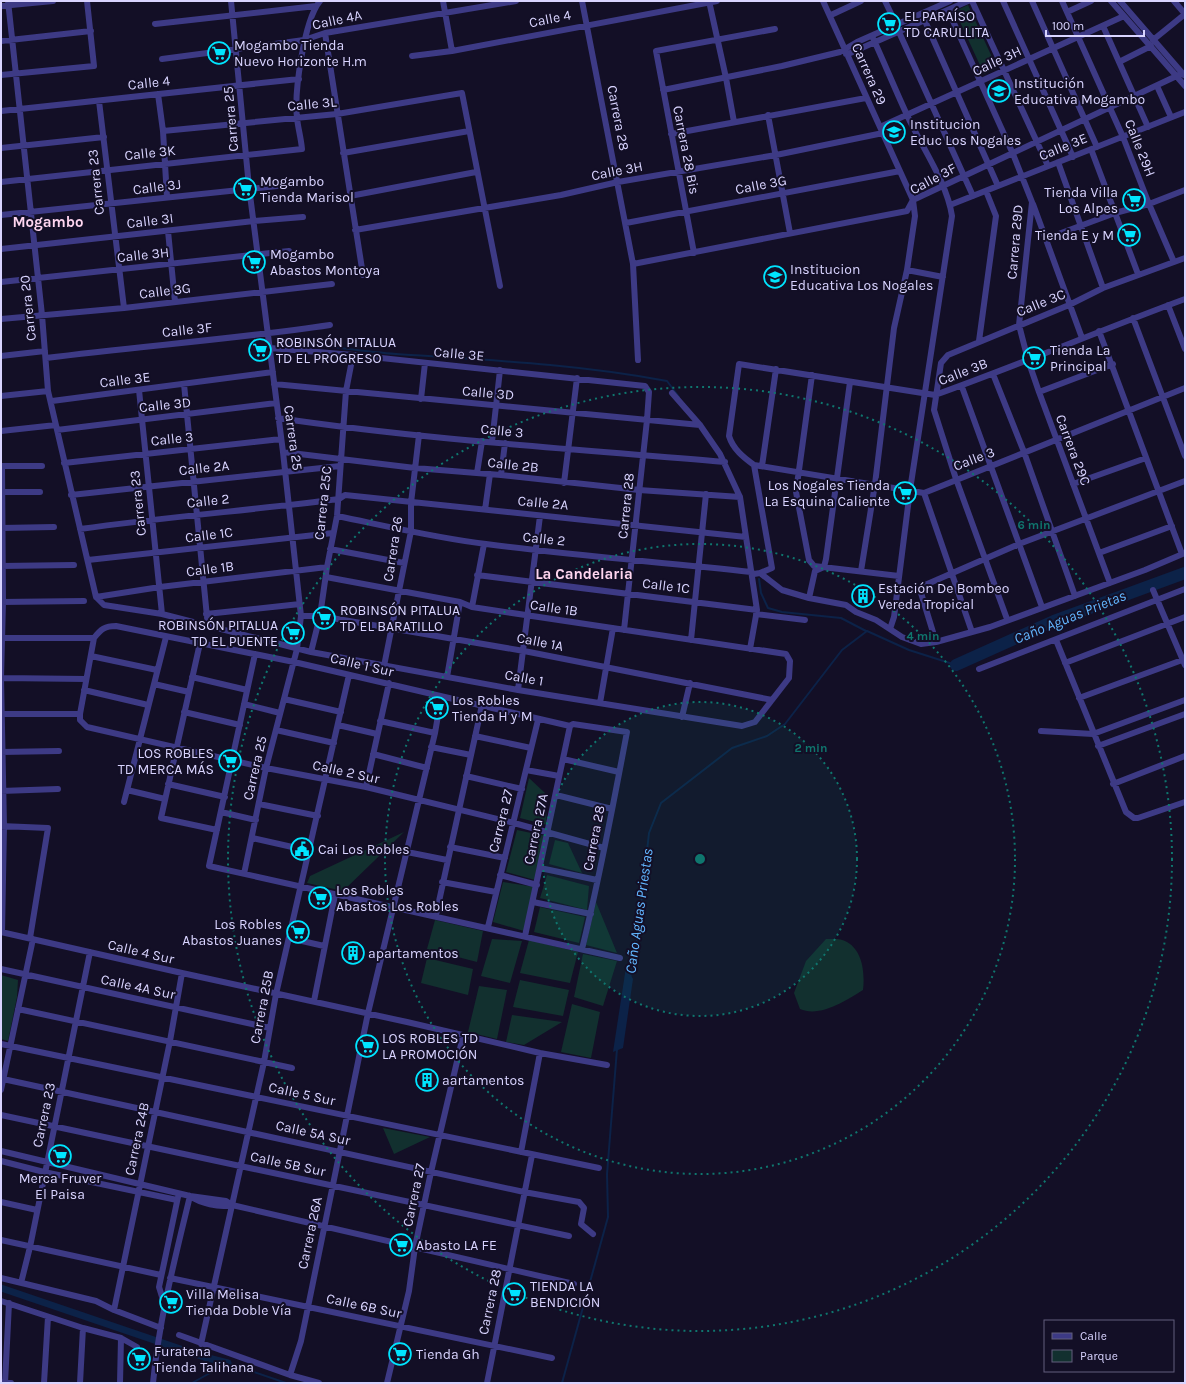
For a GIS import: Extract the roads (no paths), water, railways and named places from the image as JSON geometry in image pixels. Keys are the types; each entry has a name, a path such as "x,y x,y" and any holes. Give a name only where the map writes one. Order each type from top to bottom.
{"street":[{"path":"1,6 8,3 53,1"},
{"path":"1,75 94,66 87,1"},
{"name":"Carrera 25","path":"231,1 235,50 244,122 249,187 286,471 301,616 296,655 266,768 244,874"},
{"path":"443,1 444,14 452,51"},
{"name":"Calle 4A","path":"162,59 304,40 325,33 516,1"},
{"name":"Carrera 28","path":"582,1 588,24 633,264 638,360"},
{"name":"Calle 4","path":"412,56 452,51 588,24 717,1"},
{"name":"Carrera 29","path":"823,1 831,15 842,50"},
{"path":"831,15 861,1"},
{"path":"885,1 973,196"},
{"path":"663,90 726,78 842,50 872,36 925,21 968,1"},
{"path":"972,1 1048,166"},
{"path":"1003,1 1072,156"},
{"path":"1032,1 1086,119 1115,213 1138,274"},
{"name":"Calle 29H","path":"1062,1 1123,136 1149,204 1174,262"},
{"path":"1067,12 1091,1"},
{"path":"1111,1 1182,75 1185,86"},
{"path":"1120,1 1152,43"},
{"path":"1119,62 1152,43 1185,14 1174,1"},
{"path":"709,2 734,122"},
{"path":"842,50 848,54 876,43 898,28 946,2"},
{"name":"Carrera 20","path":"8,3 16,73 18,109 42,315 48,391 52,401 56,428 71,495 96,597"},
{"path":"155,24 233,16 318,3 304,40 299,79 297,117"},
{"name":"Carrera 29D","path":"948,10 1013,154 1032,202 1019,325"},
{"name":"Calle 3H","path":"355,230 561,195 618,182 776,155 881,130 907,115 1124,16"},
{"path":"925,21 998,186"},
{"path":"1103,26 1148,127"},
{"path":"717,41 775,29"},
{"path":"1,41 90,31"},
{"path":"325,33 363,275"},
{"path":"872,36 907,115 942,187 950,205 952,216 910,490 894,617 890,629"},
{"name":"Carrera 28 Bis","path":"694,253 656,51 717,41"},
{"name":"Carrera 29","path":"848,54 866,98 913,200"},
{"name":"Calle 3F","path":"633,264 907,211 913,200 1182,75"},
{"name":"Calle 4","path":"1,111 299,79"},
{"path":"1157,86 1171,117"},
{"name":"Calle 3L","path":"163,131 337,114 462,93 468,131"},
{"path":"158,94 163,131 168,197"},
{"path":"671,134 866,98"},
{"name":"Carrera 23","path":"99,101 110,204 124,308"},
{"name":"Calle 3E","path":"950,205 1185,112"},
{"path":"768,115 790,233"},
{"name":"Calle 3K","path":"1,182 302,149 297,117"},
{"path":"343,153 468,131 500,286"},
{"path":"1,148 104,137"},
{"path":"1058,162 1103,288"},
{"name":"Calle 3G","path":"626,223 900,171"},
{"path":"350,196 476,172"},
{"name":"Calle 3J","path":"1,215 110,204 249,187 315,182"},
{"path":"1045,239 1115,213 1149,204 1185,190"},
{"path":"979,341 996,216 986,191"},
{"path":"861,571 875,484 894,328 907,270 915,216 913,200"},
{"path":"1032,202 1082,338"},
{"name":"Calle 3I","path":"1,249 303,217"},
{"path":"168,231 175,302"},
{"name":"Calle 3H","path":"1,282 288,251"},
{"name":"Calle 3C","path":"935,395 941,363 944,358 979,341 1069,306 1103,288 1185,258"},
{"path":"907,270 943,277"},
{"name":"Calle 3G","path":"1,319 124,308 332,284"},
{"name":"Calle 3B","path":"754,465 743,458 732,443 729,436 739,364 850,382 886,386 935,395 962,387 1099,331 1185,299"},
{"path":"1168,305 1185,349"},
{"path":"1133,318 1185,456"},
{"name":"Calle 3F","path":"1,356 45,355 129,348 268,334 330,324"},
{"name":"Carrera 29C","path":"1019,325 1028,360 1039,392 1110,583"},
{"path":"972,632 924,493 754,465 772,568 760,573 782,590 809,598 846,605 856,612 876,620 890,629 921,644 936,642 972,632 1110,583 1183,554 1099,331"},
{"name":"Calle 3E","path":"270,348 353,354 645,386"},
{"name":"Carrera 25C","path":"311,652 320,616 330,549 337,516 342,428 346,391 353,354"},
{"path":"421,400 425,363"},
{"path":"1039,392 1112,364"},
{"path":"762,466 776,369"},
{"path":"492,442 500,370"},
{"name":"Calle 3E","path":"52,401 273,372"},
{"path":"993,374 1024,452 1075,596"},
{"path":"812,375 796,492 809,560 814,566 899,576"},
{"path":"564,483 577,378"},
{"path":"824,566 850,382"},
{"path":"96,597 104,605 162,614 208,627 195,482 186,415 184,384"},
{"name":"Calle 3D","path":"274,384 421,400 496,405 700,425"},
{"name":"Carrera 28","path":"624,630 647,420 649,392 645,386"},
{"path":"962,387 1042,607"},
{"name":"Calle 3","path":"924,493 1185,388"},
{"name":"Carrera 23","path":"138,390 140,419 150,487 162,614"},
{"path":"1,396 48,391"},
{"path":"672,393 700,425 725,462 740,497 757,612 750,649"},
{"path":"935,395 934,410 956,479 1007,619"},
{"name":"Calle 3D","path":"1,431 56,428 186,415 276,403"},
{"name":"Calle 3","path":"278,418 342,428 505,444 643,454 725,462"},
{"name":"Carrera 26","path":"384,666 411,531 411,503 418,435"},
{"name":"Calle 3","path":"64,463 282,439"},
{"path":"477,473 482,441"},
{"path":"501,475 505,444"},
{"name":"Calle 2B","path":"283,452 340,463 490,474 639,490 740,497"},
{"path":"1073,484 1146,458"},
{"name":"Calle 2A","path":"71,495 195,482 340,463"},
{"path":"2,932 1,466 42,466"},
{"path":"484,510 490,474"},
{"path":"936,642 921,588 1019,544 1185,481"},
{"path":"1,492 40,492"},
{"path":"690,640 706,494"},
{"name":"Calle 2A","path":"339,499 345,495 746,537"},
{"name":"Calle 2","path":"80,529 152,519 339,499"},
{"name":"Calle 2","path":"337,516 484,544 632,561 698,566 751,572 754,574 760,573"},
{"path":"518,690 540,516"},
{"path":"1099,553 1172,526"},
{"path":"2,528 54,527"},
{"name":"Calle 1C","path":"88,560 156,554 333,533"},
{"path":"472,607 484,544"},
{"path":"330,549 404,563"},
{"path":"2,566 74,564"},
{"path":"809,598 815,571 824,566"},
{"name":"Calle 1B","path":"96,597 160,587 327,567"},
{"name":"Calle 1C","path":"477,575 694,602 805,620"},
{"name":"Calle 1B","path":"326,577 398,592 460,602 472,607 782,653"},
{"path":"979,669 1185,589"},
{"path":"1079,698 1184,661 1153,590"},
{"path":"2,602 84,601"},
{"path":"447,677 460,602"},
{"path":"206,614 300,604"},
{"name":"Calle 1A","path":"301,616 320,616 524,650 772,700"},
{"path":"1065,662 1185,617"},
{"name":"Calle 1 Sur","path":"94,638 100,630 107,626 116,626 255,654 296,655 349,675 482,705 538,720 570,726 573,724 627,732"},
{"name":"Calle 1","path":"208,627 296,655 311,652 518,690 742,726 755,722 789,678 790,661 786,654 782,653"},
{"path":"600,704 613,628"},
{"path":"124,802 139,738 166,637"},
{"path":"1,714 80,714 94,638 2,638"},
{"path":"1056,640 1126,812 1134,818 1185,802"},
{"path":"200,643 161,818 217,830"},
{"path":"255,654 209,866 393,908 436,915 620,958"},
{"path":"90,656 157,670"},
{"name":"Carrera 25B","path":"201,1344 264,1062 276,994 310,851 349,675"},
{"path":"192,677 247,690"},
{"path":"1,678 86,679"},
{"path":"366,787 388,683"},
{"path":"682,717 690,683"},
{"path":"154,684 189,692"},
{"path":"84,690 148,705"},
{"name":"Carrera 26A","path":"290,1375 301,1341 368,1013 427,768 440,704 438,696"},
{"path":"284,699 341,712"},
{"path":"1041,731 1093,734 1185,700"},
{"path":"244,704 280,713"},
{"path":"436,915 442,882 482,705"},
{"path":"184,712 240,725"},
{"name":"Calle 2 Sur","path":"80,714 80,720 87,727 266,768 366,787 514,823 604,848"},
{"path":"1098,746 1185,714"},
{"name":"Carrera 27","path":"488,927 538,720"},
{"path":"380,721 434,733"},
{"path":"338,725 377,734"},
{"name":"Carrera 27A","path":"525,936 570,726"},
{"path":"276,730 334,743"},
{"name":"Carrera 28","path":"582,949 591,914 627,732"},
{"path":"475,736 532,748"},
{"path":"431,747 471,754"},
{"path":"2,752 59,751"},
{"path":"373,754 427,768"},
{"path":"1114,784 1185,756"},
{"path":"563,759 619,772"},
{"path":"526,770 559,776"},
{"path":"466,776 522,789"},
{"path":"168,784 225,797"},
{"path":"2,791 58,789"},
{"path":"127,790 165,799"},
{"path":"556,795 612,809"},
{"path":"259,804 318,816"},
{"path":"221,812 256,820"},
{"path":"1,1090 26,974 48,828 2,826"},
{"path":"252,838 310,851"},
{"path":"450,848 505,858"},
{"path":"407,852 447,860"},
{"path":"540,868 598,880"},
{"path":"500,875 537,885"},
{"path":"442,882 496,892"},
{"path":"314,1002 335,895"},
{"path":"533,902 591,914"},
{"name":"Calle 4 Sur","path":"2,932 182,974 368,1013 462,1036 540,1053 607,1064"},
{"path":"289,938 324,946"},
{"name":"Carrera 23","path":"21,1283 30,1247 44,1172 90,952"},
{"name":"Calle 4A Sur","path":"1,969 270,1028"},
{"name":"Carrera 24B","path":"114,1310 139,1184 170,1041 182,974"},
{"path":"18,1009 292,1068"},
{"name":"Carrera 27","path":"387,1383 399,1326 409,1291 415,1247 462,1036"},
{"name":"Calle 5 Sur","path":"1,1044 599,1168"},
{"path":"521,1152 540,1053"},
{"name":"Calle 5A Sur","path":"3,1080 582,1204 584,1208 581,1224 593,1234"},
{"name":"Calle 5B Sur","path":"1,1115 569,1236"},
{"path":"2,1152 190,1196 226,1201 232,1205 324,1227 574,1284"},
{"name":"Carrera 28","path":"487,1383 532,1155"},
{"path":"1,1161 138,1193 177,1200"},
{"path":"165,1304 159,1287 179,1193"},
{"path":"153,1383 160,1330 170,1278 190,1196"},
{"path":"1,1202 37,1210"},
{"path":"1,1240 161,1275"},
{"path":"1,1278 96,1301 160,1330"},
{"name":"Calle 6B Sur","path":"170,1278 552,1358"},
{"path":"1,1301 83,1328 121,1338 137,1347"},
{"path":"5,1383 9,1303"},
{"path":"44,1383 48,1316"},
{"path":"80,1383 83,1328"},
{"path":"179,1335 290,1375 319,1383"},
{"path":"120,1383 121,1338"},
{"path":"1,1382 11,1383"}],"water":[{"path":"626,967 633,979 623,1048 613,1052"}],"waterway":[{"path":"278,342 396,354 532,363 600,370 667,381 679,397"},
{"name":"Caño Aguas Prietas","path":"956,665 1054,621 1185,573"},
{"path":"759,579 761,593 768,608 782,612 841,618 866,631"},
{"name":"Caño Aguas Priestas","path":"630,978 637,941 649,833 661,803 732,748 767,736 785,724 842,650 867,631 909,650 956,665"},
{"name":"Caño Aguas Priestas","path":"562,1383 608,1217 607,1174 617,1049"},
{"path":"1,1288 204,1357 228,1363"},
{"name":"Caño Aguas Priestas","path":"192,1383 228,1363 286,1383"}],"place":[{"name":"EL PARAÍSO TD CARULLITA","path":"889,24"},
{"name":"Mogambo Tienda Nuevo Horizonte H.m","path":"219,53"},
{"name":"Institución Educativa Mogambo","path":"999,91"},
{"name":"Institucion Educ Los Nogales","path":"894,132"},
{"name":"Mogambo Tienda Marisol","path":"245,189"},
{"name":"Tienda Villa Los Alpes","path":"1134,200"},
{"name":"Tienda E y M","path":"1129,235"},
{"name":"Mogambo Abastos Montoya","path":"254,262"},
{"name":"Institucion Educativa Los Nogales","path":"775,277"},
{"name":"ROBINSÓN PITALUA TD EL PROGRESO","path":"260,350"},
{"name":"Tienda La Principal","path":"1034,358"},
{"name":"Los Nogales Tienda La Esquina Caliente","path":"905,493"},
{"name":"Estación De Bombeo Vereda Tropical","path":"863,596"},
{"name":"ROBINSÓN PITALUA TD EL BARATILLO","path":"324,618"},
{"name":"ROBINSÓN PITALUA TD EL PUENTE","path":"293,633"},
{"name":"Los Robles Tienda H y M","path":"437,708"},
{"name":"LOS ROBLES TD MERCA MÁS","path":"230,761"},
{"name":"Cai Los Robles","path":"302,849"},
{"name":"Los Robles Abastos Los Robles","path":"320,898"},
{"name":"Los Robles Abastos Juanes","path":"298,932"},
{"name":"apartamentos","path":"353,953"},
{"name":"LOS ROBLES TD LA PROMOCIÓN","path":"367,1046"},
{"name":"aartamentos","path":"427,1080"},
{"name":"Merca Fruver El Paisa","path":"60,1156"},
{"name":"Abasto LA FE","path":"401,1245"},
{"name":"TIENDA LA BENDICIÓN","path":"514,1294"},
{"name":"Villa Melisa Tienda Doble Vía","path":"171,1302"},
{"name":"Tienda Gh","path":"400,1354"},
{"name":"Furatena Tienda Talihana","path":"139,1359"}],"district":[{"name":"Mogambo","path":"48,222"},
{"name":"La Candelaria","path":"584,574"}]}
